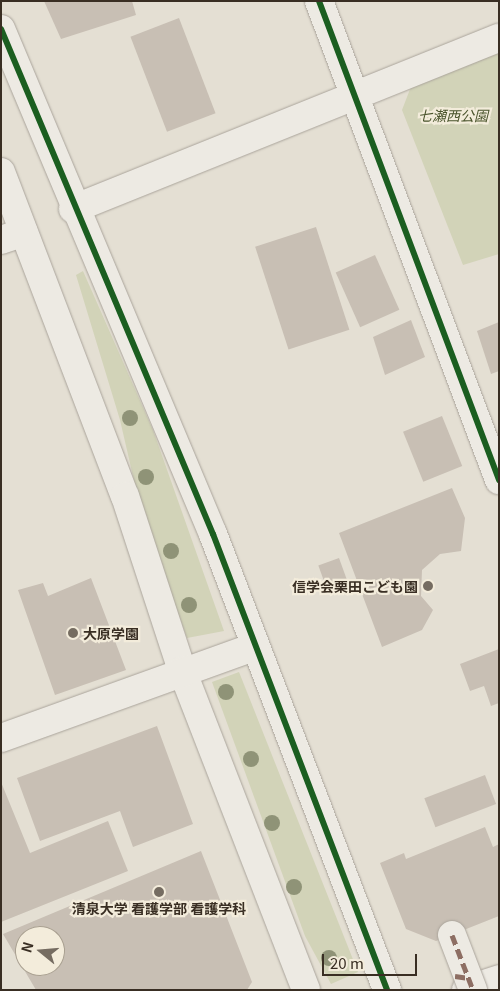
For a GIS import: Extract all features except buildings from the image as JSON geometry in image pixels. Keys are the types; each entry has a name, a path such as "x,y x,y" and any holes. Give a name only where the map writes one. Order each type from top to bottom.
{"street":[{"path":"320,1 354,95 496,463"},
{"path":"1,29 73,209 213,534 254,646 387,990"},
{"path":"73,209 499,38"},
{"path":"1,172 13,236 125,496 182,670 306,990"},
{"path":"1,738 182,670 254,646"},
{"path":"452,935 466,983 499,979"}],"green space":[{"name":"七瀬西公園","path":"499,51 499,254 463,265 402,110 412,84"},
{"path":"83,271 153,430 224,631 187,638 142,515 120,420 76,275"},
{"path":"239,672 358,972 331,984 305,936 212,682"}],"marked path":[{"path":"452,935 473,990"},
{"path":"455,976 469,978"}],"cycle path":[{"path":"319,1 499,480"},
{"path":"1,29 213,534 387,990"}],"place":[{"name":"信学会栗田こども園","path":"428,586"},
{"name":"大原学園","path":"73,633"},
{"name":"清泉大学 看護学部 看護学科","path":"159,892"}]}
